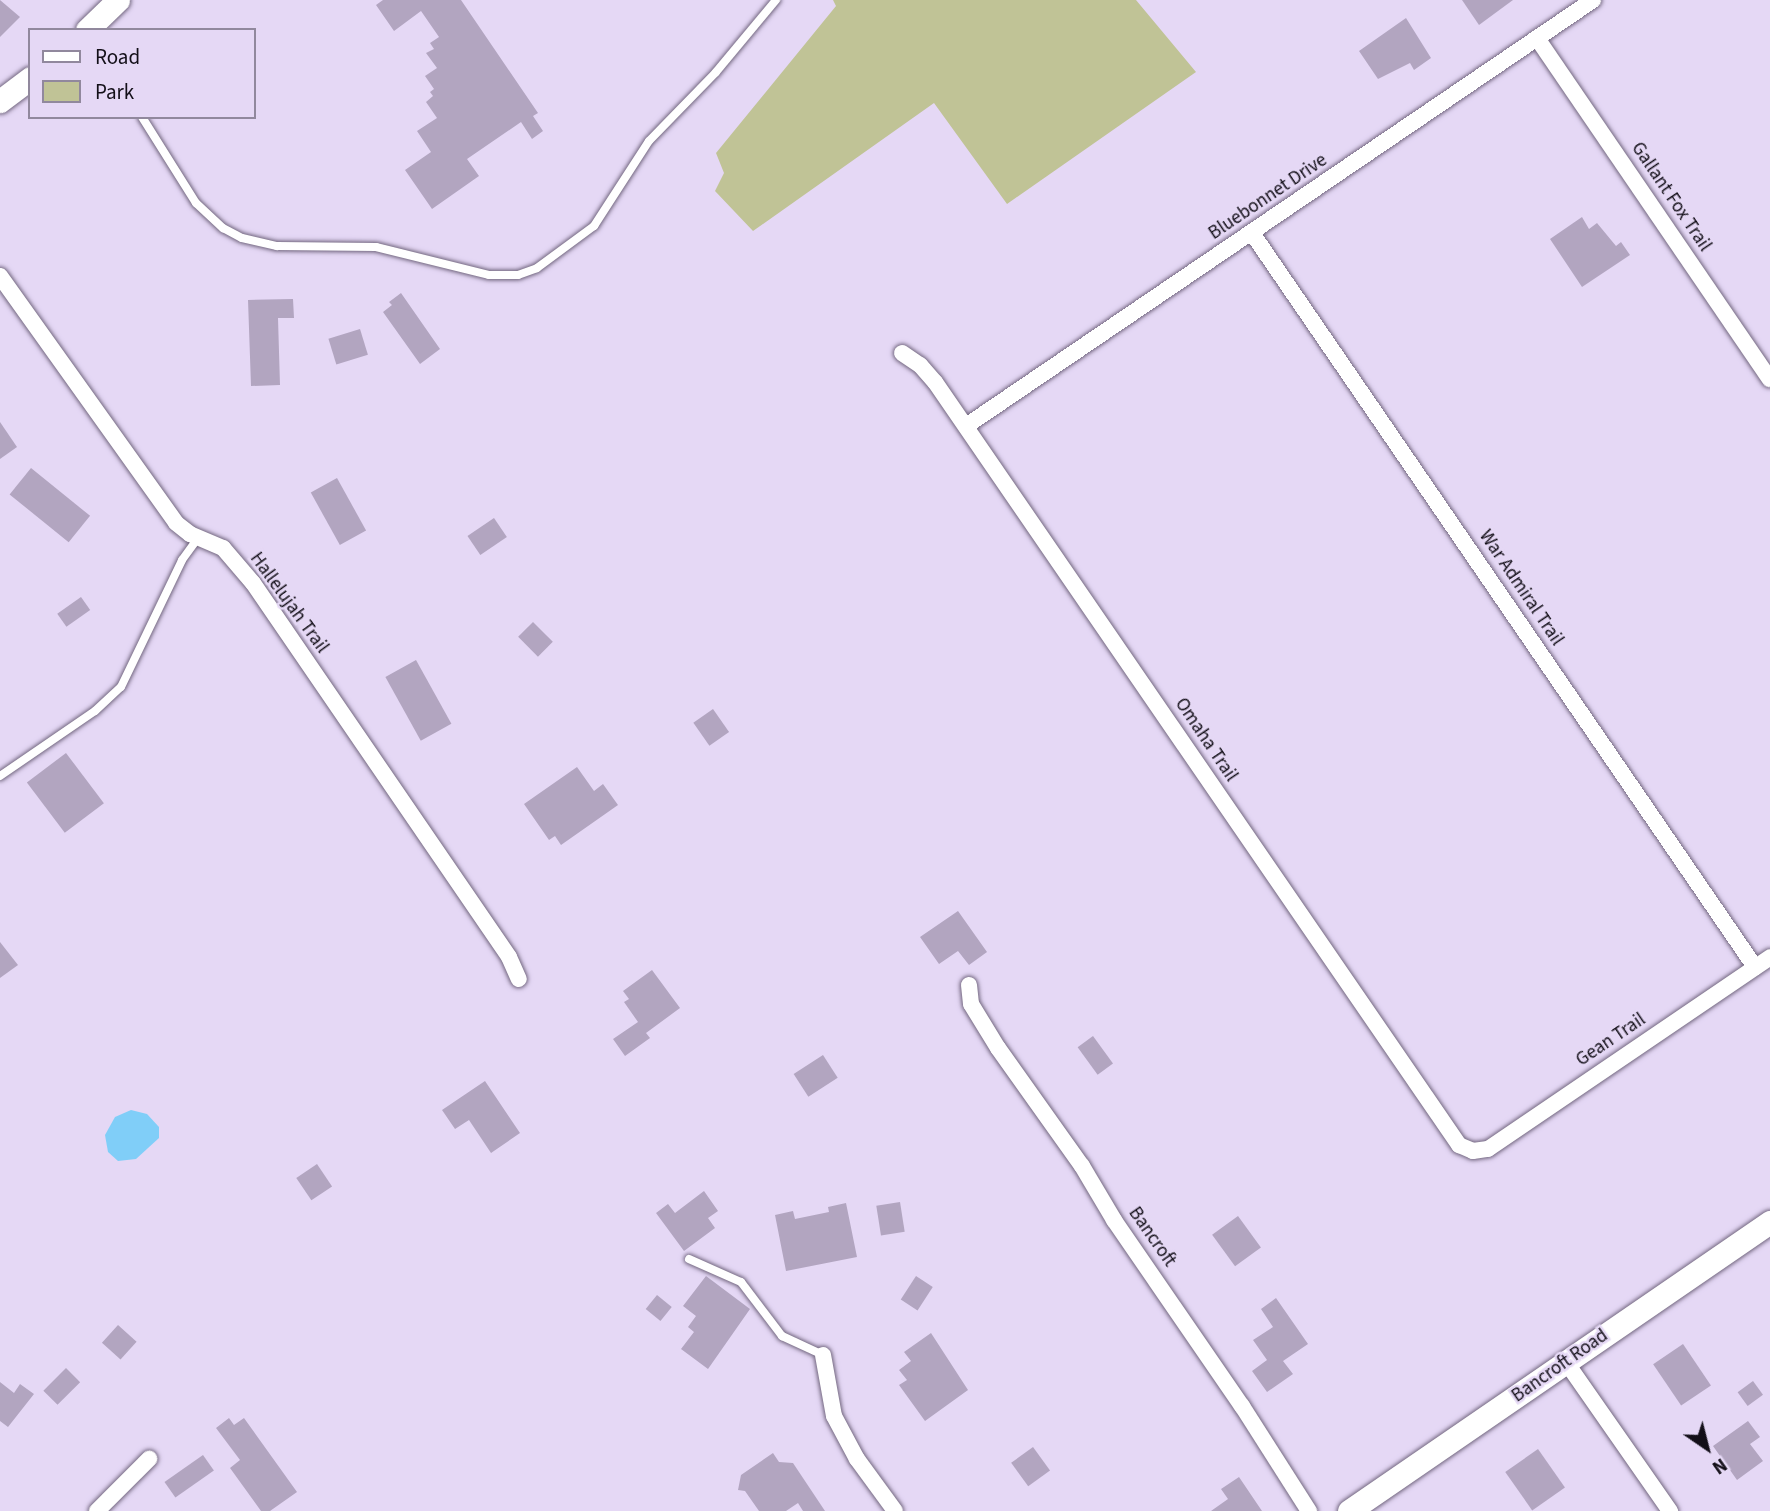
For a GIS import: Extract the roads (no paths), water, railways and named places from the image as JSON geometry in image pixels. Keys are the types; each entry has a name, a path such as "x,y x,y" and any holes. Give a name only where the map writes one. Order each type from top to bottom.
{"street":[{"path":"89,28 118,0"},
{"name":"Bluebonnet Drive","path":"966,426 1593,0"},
{"name":"Gallant Fox Trail","path":"1538,38 1770,379"},
{"path":"0,101 28,80"},
{"name":"War Admiral Trail","path":"1252,233 1755,967"},
{"name":"Hallelujah Trail","path":"0,276 176,523 223,548 253,583 509,957 519,979"},
{"name":"Omaha Trail","path":"902,354 929,375 966,426 1459,1145 1473,1151"},
{"name":"Gean Trail","path":"1473,1151 1488,1149 1770,957"},
{"name":"Bancroft","path":"969,985 971,1003 998,1048 1082,1167 1114,1220 1309,1511"},
{"name":"Bancroft Road","path":"1349,1511 1770,1222"},
{"path":"823,1355 834,1416 857,1459 895,1511"},
{"path":"1566,1362 1670,1511"},
{"path":"97,1511 149,1459"}],"lane":[{"path":"143,119 195,203 223,228 242,239 277,247 376,247 489,275 518,275 537,268 594,226 649,141 716,72 776,0"},
{"path":"0,776 95,711 121,687 182,560 199,537"},
{"path":"689,1259 741,1282 782,1336 823,1355"}],"water":[{"path":"131,1110 147,1114 159,1127 159,1138 136,1159 118,1161 108,1152 105,1135 115,1117"}]}
